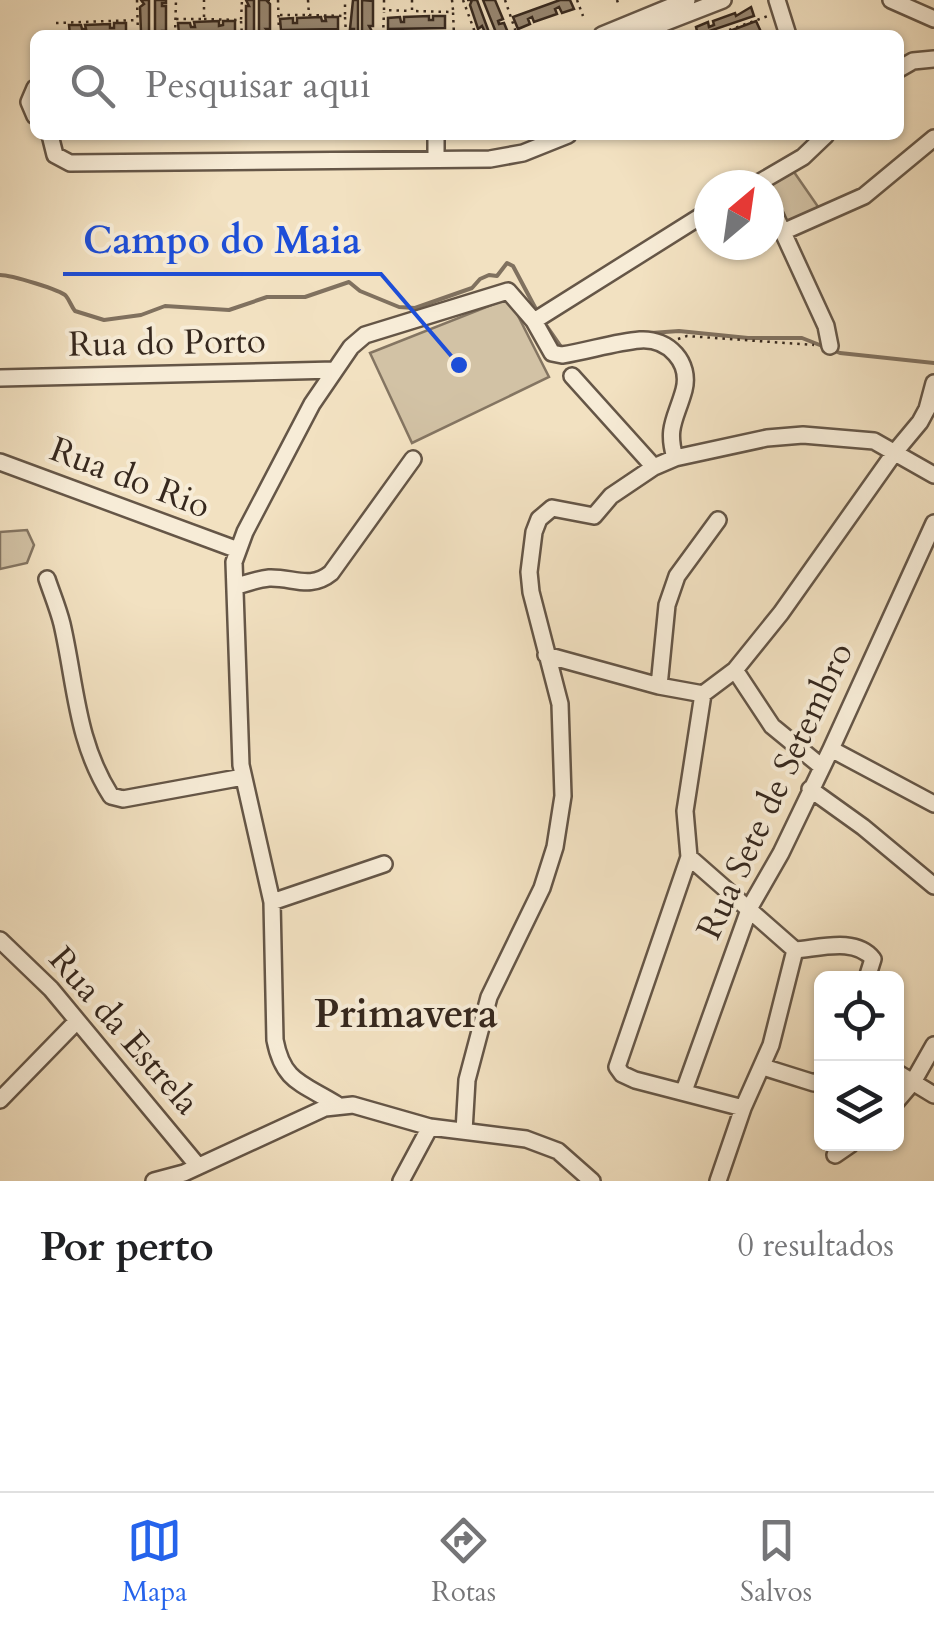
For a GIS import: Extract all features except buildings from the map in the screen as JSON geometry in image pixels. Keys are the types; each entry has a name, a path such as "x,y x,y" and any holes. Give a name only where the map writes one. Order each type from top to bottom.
{"street":[{"path":"614,30 687,0"},
{"path":"646,30 723,0"},
{"path":"777,0 786,30"},
{"path":"891,0 934,19"},
{"path":"904,66 934,59"},
{"path":"830,346 826,326 785,231 864,196 934,138"},
{"path":"51,140 55,155 70,163 508,157 554,140"},
{"path":"436,140 436,158"},
{"path":"780,170 821,140"},
{"path":"541,318 694,220"},
{"path":"592,1181 544,1144 430,1126 363,1107 336,1104 281,1067 274,1040 272,902 242,777 234,562 312,404 365,335 502,290 514,294 541,318 548,347 557,355 640,340 674,352 687,377 670,432 675,458"},
{"name":"Rua do Porto","path":"0,378 335,370"},
{"path":"572,376 654,467"},
{"path":"743,1108 626,1076 618,1071 617,1063 689,857 685,811 703,694 735,670 781,612 928,409 934,383"},
{"path":"464,1130 467,1080 489,997 542,888 555,848 563,796 560,704 529,572 539,518 545,511 561,507 596,515 611,496 654,467 675,458 767,438 803,435 874,441 934,475"},
{"path":"237,586 269,578 303,584 323,580 413,460"},
{"name":"Rua do Rio","path":"0,462 238,550"},
{"path":"659,686 667,605 677,576 718,520"},
{"name":"Rua Sete de Setembro","path":"684,1091 750,907 832,749 934,523"},
{"path":"47,579 63,630 76,714 111,796 123,800 242,777"},
{"path":"546,655 703,694"},
{"path":"735,670 772,726 822,767"},
{"path":"832,749 934,804"},
{"path":"810,789 864,827 934,886"},
{"path":"689,857 796,950 850,945 868,952 873,959 870,971"},
{"path":"272,902 384,864"},
{"name":"Rua da Estrela","path":"0,940 51,989 77,1021 187,1173"},
{"path":"718,1181 743,1108 763,1067 796,950"},
{"path":"0,1100 77,1021"},
{"path":"904,1093 934,1045"},
{"path":"763,1067 814,1080"},
{"path":"904,1077 934,1095"},
{"path":"154,1181 187,1173 336,1104"},
{"path":"401,1181 430,1126"},
{"path":"835,1154 840,1151"}],"path":[{"path":"137,0 138,30"},
{"path":"175,30 176,0"},
{"path":"204,0 204,19"},
{"path":"242,0 242,30"},
{"path":"278,0 279,30"},
{"path":"308,0 309,15"},
{"path":"345,0 346,30"},
{"path":"384,0 384,30"},
{"path":"412,0 412,11"},
{"path":"452,0 454,30"},
{"path":"463,0 474,30"},
{"path":"504,0 515,30"},
{"path":"576,0 583,16"},
{"path":"384,10 453,12"},
{"path":"278,16 345,16"},
{"path":"729,30 768,16"},
{"path":"176,19 241,20"},
{"path":"56,23 138,20"},
{"path":"674,352 683,336 830,346"}],"shaded area":[{"path":"794,172 821,211 787,227 784,177"},
{"path":"509,298 549,377 412,443 370,353"},
{"path":"27,530 34,545 27,563 0,569 0,532"}],"waterway":[{"path":"0,275 55,290 66,296 75,311 104,320 141,315 165,306 229,310 267,297 305,297 349,282 360,291 399,307 415,308 472,288 489,275 497,276 507,263 513,266 538,313"},
{"path":"543,321 561,347 565,347"},
{"path":"623,335 679,331 748,338 802,338 840,353 934,363"}],"place":[{"name":"Campo do Maia","path":"459,365"}],"district":[{"name":"Primavera","path":"406,1014"}]}
